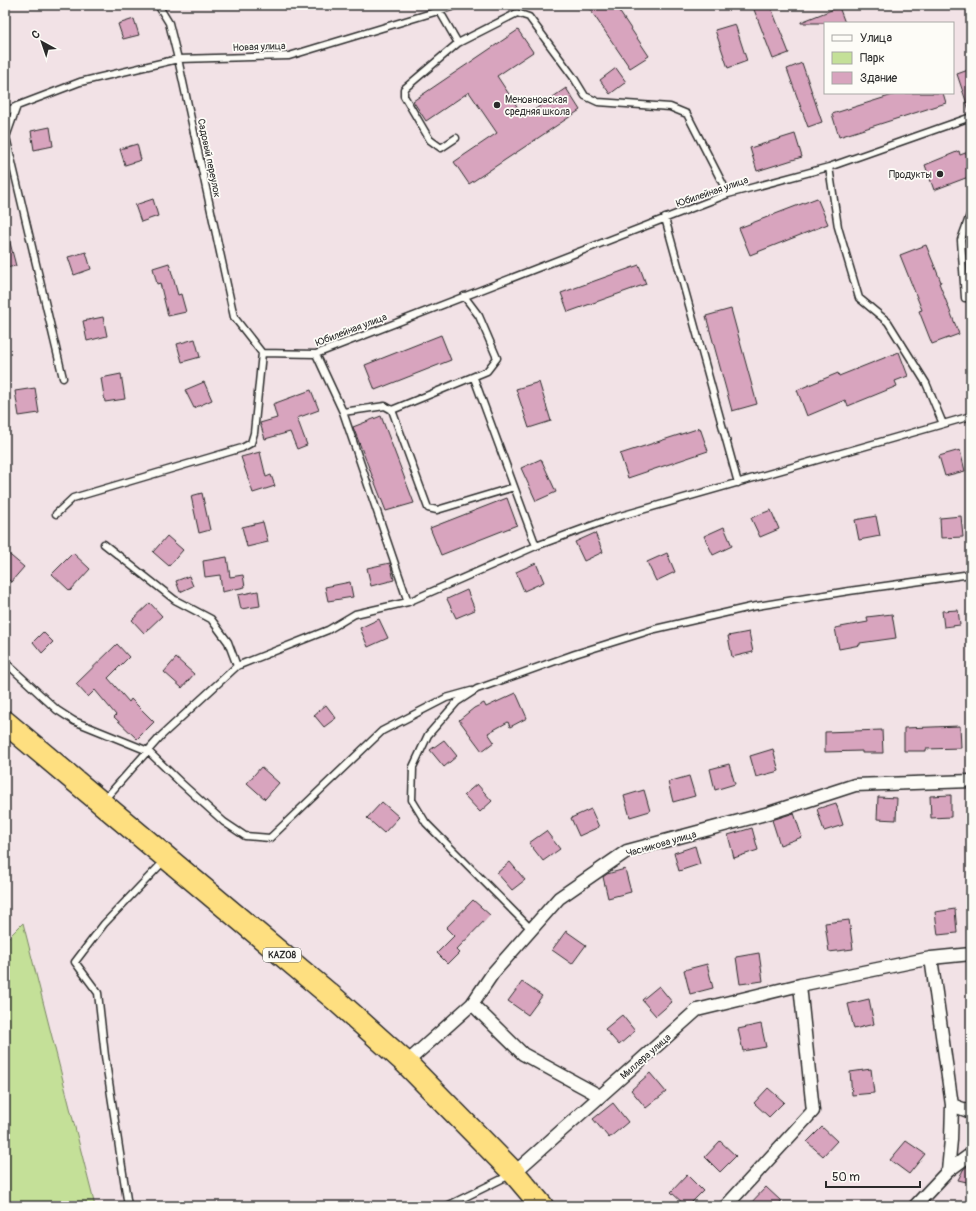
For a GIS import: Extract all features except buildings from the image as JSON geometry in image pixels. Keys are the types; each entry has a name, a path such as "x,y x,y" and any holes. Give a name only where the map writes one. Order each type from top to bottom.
{"highway":[{"name":"KAZ08","path":"5,722 336,1000 406,1063 514,1173 542,1206"}],"street":[{"name":"Часникова улица","path":"406,1063 472,1004 493,973 559,898 627,851 769,813 855,785 971,781"},
{"name":"Миллера улица","path":"514,1173 697,1010 800,985 931,958 971,954"},
{"path":"931,958 952,1105 948,1171"},
{"path":"726,1206 813,1111 800,985"},
{"path":"472,1004 523,1054 600,1096"},
{"path":"952,1105 971,1112"},
{"path":"915,1206 948,1171 971,1154"}],"lane":[{"name":"Садовый переулок","path":"158,5 169,23 178,59 234,317 262,353"},
{"name":"Новая улица","path":"5,112 80,82 178,59 288,56 458,5"},
{"path":"439,10 458,43"},
{"path":"456,138 441,148 430,140 404,96 404,89 458,43 517,13 529,17 574,78 585,96 598,102 670,108 687,114 728,194"},
{"path":"17,106 6,137 63,378"},
{"name":"Юбилейная улица","path":"262,353 316,354 728,194 829,167 971,117"},
{"path":"829,167 838,227 859,298 888,322 926,383 943,424"},
{"path":"971,212 961,240 965,298 971,296"},
{"path":"664,218 738,482"},
{"path":"392,410 474,378 488,371 497,358 479,316 464,296"},
{"path":"56,514 73,498 242,448 251,443 254,433 262,353"},
{"path":"316,354 343,412 408,602"},
{"path":"474,378 536,546"},
{"path":"343,412 386,406 392,410 428,508 437,510 514,487"},
{"path":"101,802 161,736 237,666 328,630 355,614 408,602 536,546 610,519 971,416"},
{"path":"104,544 175,600 211,619 228,642 237,666"},
{"path":"5,662 57,710 74,721 148,751 224,822 245,836 270,838 382,731 446,698 477,689 574,654 655,629 752,606 849,590 971,574"},
{"path":"477,689 457,702 428,735 413,767 412,800 426,823 531,929"},
{"path":"128,1206 105,1056 98,993 75,962 104,924 167,858"},
{"path":"447,1206 514,1173"}],"green space":[{"path":"23,923 95,1206 5,1206 5,941"}],"place":[{"name":"Меновновская средняя школа","path":"497,105"},
{"name":"Продукты","path":"940,174"}]}
